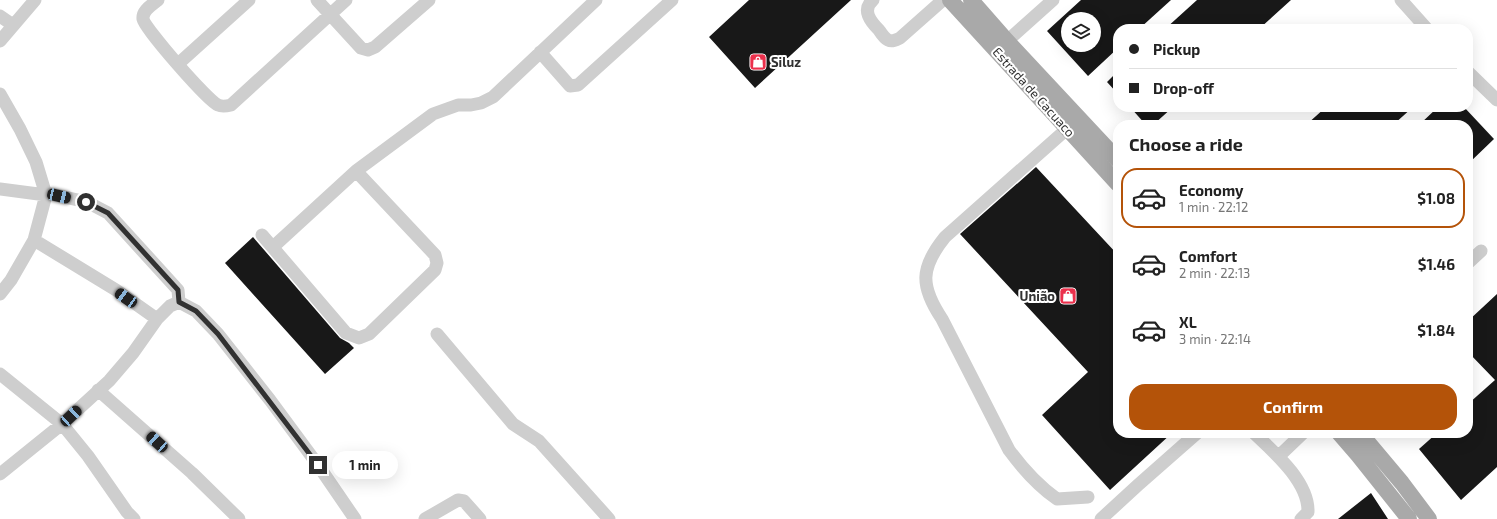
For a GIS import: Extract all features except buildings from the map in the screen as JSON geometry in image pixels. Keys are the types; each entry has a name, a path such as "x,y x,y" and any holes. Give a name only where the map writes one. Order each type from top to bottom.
{"main road":[{"name":"Estrada de Cacuaco","path":"950,0 1113,178"},
{"name":"Estrada de Cacuaco","path":"971,0 1007,41 1113,155"},
{"path":"1343,438 1409,519"},
{"path":"1364,438 1402,483 1429,519"}],"street":[{"path":"0,41 35,0"},
{"path":"158,0 145,11 143,18 146,26 211,100 219,105 226,106 231,105 346,0"},
{"path":"178,64 249,0"},
{"path":"317,0 361,48 368,50 375,47 429,0"},
{"path":"273,247 356,171 433,114 458,105 481,103 493,97 596,0"},
{"path":"540,52 570,86 578,85 672,0"},
{"path":"873,0 868,9 868,19 887,40 894,41 900,38 943,0"},
{"path":"1007,41 1053,0"},
{"path":"1401,0 1422,24"},
{"path":"0,16 13,25"},
{"path":"1473,77 1497,100"},
{"path":"0,94 20,128 36,162 46,194 34,240 11,280 0,294"},
{"path":"1068,128 945,237 928,264 926,284 933,305 942,319 1009,450 1020,465 1036,483 1057,499 1088,497"},
{"path":"262,235 346,332 359,338 370,334 435,270 437,263 435,255 356,171"},
{"path":"0,189 46,194 86,202 108,213 178,290 179,302"},
{"path":"34,240 116,290 157,319"},
{"path":"1473,258 1481,251"},
{"path":"0,474 62,424 117,372 157,319 170,306 179,302"},
{"path":"179,302 196,311 218,334 314,459 355,519"},
{"path":"437,334 513,424 539,441 609,519"},
{"path":"0,374 62,424 88,456 127,517"},
{"path":"98,390 192,473 239,519"},
{"path":"1101,519 1191,438"},
{"path":"1259,438 1279,456 1298,483 1308,506 1308,512 1300,519"},
{"path":"1279,456 1298,438"},
{"path":"425,519 458,500 464,501 480,519"}],"place":[{"name":"Siluz","path":"758,62"},
{"name":"União","path":"1068,296"}],"route":[{"path":"86,202 108,213 178,290 179,302 196,311 218,334 270,400 318,465"}]}
